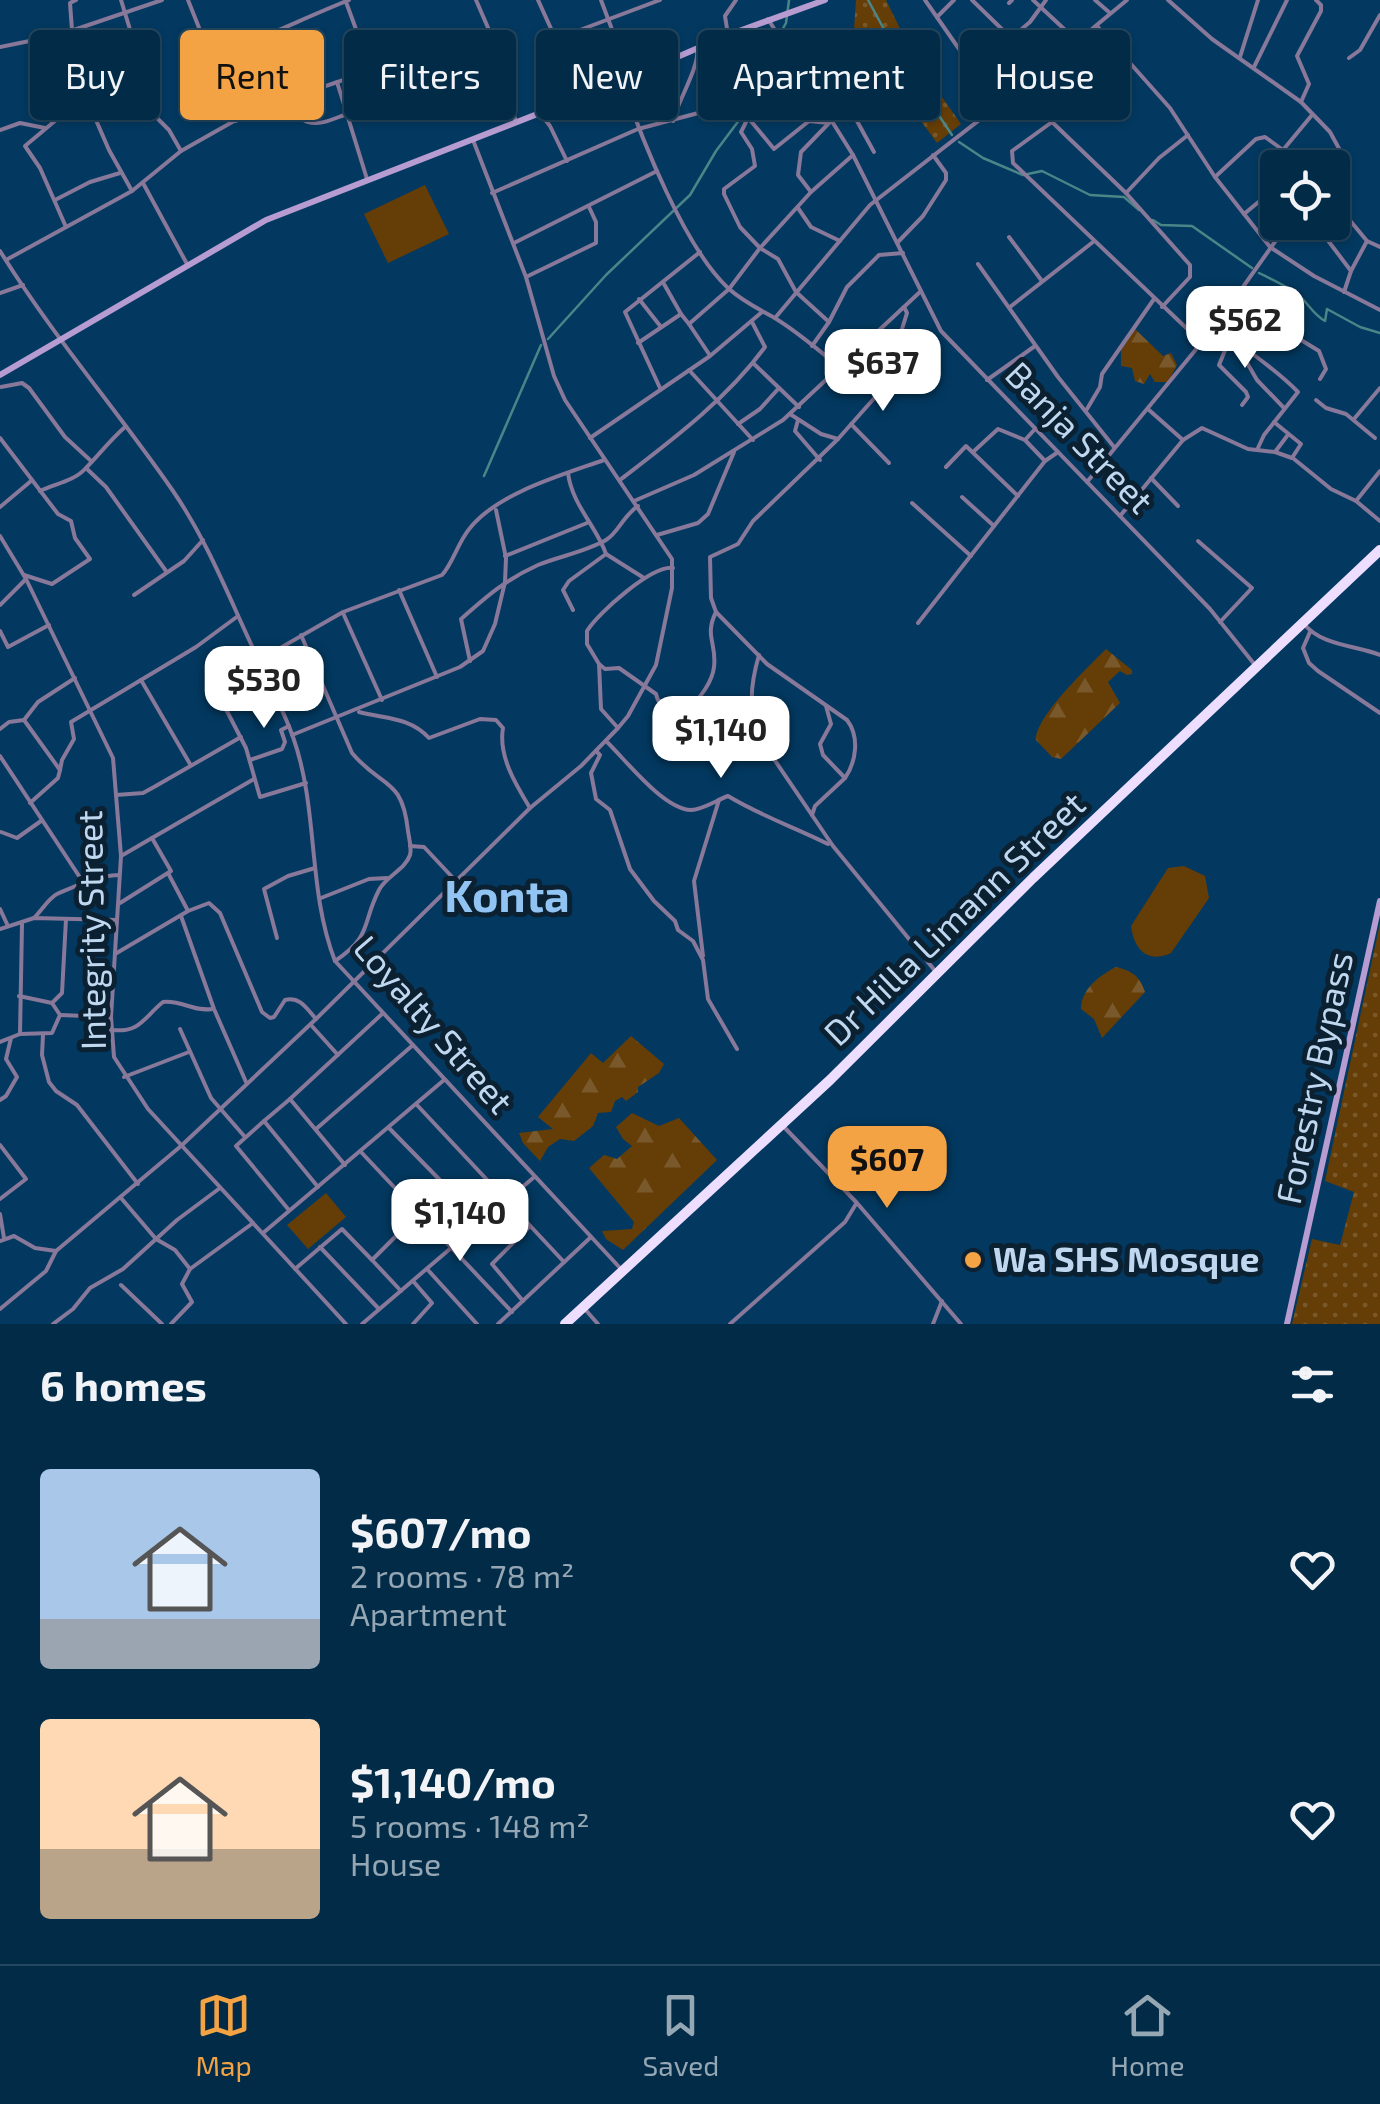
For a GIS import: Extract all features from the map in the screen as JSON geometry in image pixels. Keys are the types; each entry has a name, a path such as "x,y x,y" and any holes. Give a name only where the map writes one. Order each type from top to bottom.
{"highway":[{"name":"Dr Hilla Limann Street","path":"565,1324 782,1125 1033,878 1258,668 1307,628 1380,550"}],"street":[{"path":"76,0 70,3 72,30 162,0"},
{"path":"122,0 157,118 181,151"},
{"path":"188,0 199,30"},
{"path":"476,0 489,30"},
{"path":"538,0 552,30"},
{"path":"601,0 610,30"},
{"path":"580,30 660,0"},
{"path":"726,30 725,16 736,0"},
{"path":"741,30 826,0"},
{"path":"925,0 960,52"},
{"path":"936,17 954,0"},
{"path":"972,0 1003,30"},
{"path":"1033,0 1065,30"},
{"path":"1019,30 1046,0"},
{"path":"1095,0 1110,14"},
{"path":"1093,30 1127,0"},
{"path":"1168,0 1203,32 1301,102 1341,150"},
{"path":"1240,57 1258,0"},
{"path":"1254,67 1287,0"},
{"path":"1301,102 1309,84 1298,56 1321,11 1316,0"},
{"path":"281,30 348,1 358,30"},
{"path":"1348,58 1360,50 1380,15"},
{"name":"Banja Street","path":"768,20 775,30"},
{"path":"1098,26 1153,87 1214,177 1270,247 1380,310"},
{"path":"0,46 30,40"},
{"path":"678,56 696,48 698,60 678,101"},
{"path":"324,86 344,79"},
{"path":"336,82 344,105"},
{"path":"0,375 266,220 536,114"},
{"path":"1214,177 1256,138 1265,138 1283,150 1313,114"},
{"path":"303,120 322,123 344,115"},
{"path":"56,120 25,146 66,226"},
{"path":"96,120 132,191"},
{"path":"6,260 132,191 181,151 240,120"},
{"path":"349,120 367,179"},
{"path":"545,120 566,161"},
{"path":"636,120 700,252 729,289 841,368"},
{"path":"492,193 638,130 673,120"},
{"path":"830,322 796,292 784,266 740,227 723,192 754,166 752,148 742,132 747,120 774,149 809,120 831,121"},
{"path":"856,120 874,152"},
{"path":"774,318 877,199 979,120"},
{"path":"810,192 798,174 801,152 831,121"},
{"name":"Banja Street","path":"831,121 877,199 941,331 1220,622 1258,668"},
{"path":"1162,307 1190,278 1190,265 1126,193 1052,122 1012,151 1011,157 1023,176 1154,300 1202,343"},
{"path":"0,130 20,124 45,128"},
{"path":"1126,193 1188,134"},
{"path":"0,1309 46,1271 56,1251 181,1146 530,808 583,764 618,728 656,665 668,617 673,568 657,534 590,438 554,376 526,276 472,140"},
{"path":"689,324 729,289 810,192 853,155"},
{"path":"898,242 923,216 946,180 946,173 933,155"},
{"path":"514,244 658,171"},
{"path":"55,200 90,182 120,173"},
{"path":"143,183 187,264"},
{"path":"1244,214 1260,201"},
{"path":"526,276 596,243 596,222 588,206"},
{"path":"798,208 811,227 840,241"},
{"path":"1350,220 1367,241 1380,247"},
{"path":"1009,237 1042,282"},
{"path":"1087,482 1202,343 1275,240"},
{"path":"1328,240 1351,271"},
{"path":"1344,292 1367,241"},
{"path":"1008,309 1093,242"},
{"name":"Loyalty Street","path":"0,250 61,341 174,493 203,540 239,614 289,726 306,783 315,868 335,961 623,1271"},
{"path":"661,389 624,312 700,252"},
{"path":"812,346 830,322 847,288 879,255 903,253"},
{"path":"978,264 1114,448"},
{"path":"663,282 710,356"},
{"path":"0,294 23,285"},
{"path":"470,660 461,619 480,599 537,566 604,541 614,534 622,517 636,503 753,440 799,407 921,291"},
{"path":"639,298 661,327"},
{"path":"1086,410 1100,387 1102,374 1154,300"},
{"path":"812,815 815,806 853,766 853,728 759,655 716,612 711,598 710,557 738,544 753,521 820,460 893,377 907,313 904,306"},
{"path":"590,438 710,356 762,312"},
{"path":"1226,312 1259,339 1275,343 1288,332 1314,346 1326,368 1320,379"},
{"path":"638,343 682,314"},
{"path":"620,480 716,401 753,363 765,347 752,322"},
{"path":"1216,325 1298,392 1257,450"},
{"path":"1230,338 1219,365 1246,392 1248,397 1242,405"},
{"path":"1259,339 1246,361 1257,380 1284,408"},
{"path":"987,380 1036,346"},
{"path":"753,363 799,407"},
{"path":"689,370 753,440"},
{"path":"1,389 22,383 29,388 65,437 90,460"},
{"path":"738,424 760,409 779,388"},
{"path":"1354,420 1380,388"},
{"path":"1316,400 1354,420 1375,438"},
{"path":"1148,410 1183,440"},
{"path":"790,414 838,439"},
{"path":"798,420 794,431 820,460"},
{"path":"1274,422 1301,444 1292,458"},
{"path":"851,424 889,463"},
{"path":"40,490 69,480 87,468 90,460 126,427"},
{"path":"1120,516 1183,440 1202,428 1248,449 1292,458 1380,522"},
{"path":"974,452 998,429 1025,440 1046,461"},
{"path":"1025,440 1036,430"},
{"path":"1275,452 1288,435"},
{"path":"0,438 58,514 71,522 75,538 90,559 52,584 25,577 0,604"},
{"path":"946,466 966,446 1018,496"},
{"path":"657,534 698,524 708,514 734,452"},
{"path":"918,623 1046,461 1058,452"},
{"path":"306,783 260,797 241,737 214,686 343,612 442,575 472,526 496,508 520,492 606,460"},
{"path":"87,468 106,487 166,571"},
{"path":"1356,501 1380,471"},
{"path":"568,474 570,489 582,506 587,524 604,541 606,554 644,578"},
{"path":"1151,478 1178,506"},
{"path":"0,507 31,482"},
{"path":"962,498 994,526"},
{"path":"912,504 971,556"},
{"path":"292,735 437,677 483,650 495,624 505,582 506,556 496,508"},
{"path":"506,556 578,524 587,524"},
{"name":"Integrity Street","path":"0,536 25,577 109,746 121,856 111,1018 114,1058 181,1146 346,1324"},
{"path":"134,595 184,561 203,540"},
{"path":"1198,542 1252,588 1220,622"},
{"path":"572,610 563,590 569,581 606,554"},
{"path":"673,568 664,566 644,578 588,629 588,644 599,664 605,669 618,668 646,686 668,712 686,715 714,670 708,626 716,612"},
{"path":"400,590 437,677"},
{"path":"343,612 382,700"},
{"path":"30,803 58,778 62,760 74,739 70,722 196,648 239,614"},
{"path":"0,631 8,646 49,625"},
{"path":"1380,654 1326,640 1307,628 1303,648 1309,663 1380,713"},
{"path":"301,634 352,753 364,768 402,798 410,846 406,862 387,878 375,899 364,937 335,961"},
{"path":"759,655 749,704 756,716 756,727 833,846 938,973"},
{"path":"599,664 602,709 618,728"},
{"path":"276,696 318,674"},
{"path":"0,729 9,722 24,720 38,702 75,678"},
{"path":"140,680 190,764"},
{"path":"826,706 830,724 820,744 823,755 844,778"},
{"path":"356,711 418,725 429,738 480,719 496,720 504,728 502,746 514,780 530,808"},
{"path":"24,720 60,770"},
{"path":"250,760 282,749 286,742 281,730 289,726"},
{"path":"116,795 143,792 241,737"},
{"path":"606,741 674,805 693,810 728,796 765,818 777,818 833,846"},
{"path":"596,751 600,755 591,773 592,790 596,799 610,810 622,836 626,861 654,902 693,941 703,960"},
{"path":"0,756 82,882"},
{"path":"121,856 254,779"},
{"path":"720,799 694,881 708,998 737,1049"},
{"path":"0,832 17,838 42,821"},
{"path":"118,904 171,871 152,838"},
{"path":"410,846 424,848 455,880"},
{"path":"277,938 264,890 288,876 315,868"},
{"path":"168,874 188,911"},
{"path":"34,918 53,896 82,882 119,875"},
{"path":"320,898 370,879 387,878"},
{"name":"Forestry Bypass","path":"1287,1324 1380,901"},
{"path":"115,954 201,904 215,906 262,1012 270,1018 288,998 299,1000 316,1019"},
{"path":"0,909 8,926"},
{"path":"181,916 214,1009 246,1082"},
{"path":"0,929 34,918 116,920"},
{"path":"52,1003 62,993 66,919"},
{"path":"20,1034 22,922"},
{"path":"19,996 52,1003 60,1015"},
{"path":"111,1030 124,1031 144,1024 163,1002 175,1001 198,1010 214,1009"},
{"path":"288,1210 236,1146 383,1013"},
{"path":"60,1015 111,1018"},
{"path":"0,1042 20,1034 52,1032 60,1015"},
{"path":"310,1024 338,1055"},
{"path":"180,1029 218,1108 245,1136"},
{"path":"43,1035 42,1055 49,1082 77,1105 138,1184"},
{"path":"0,1100 17,1077 6,1059 11,1038"},
{"path":"316,1129 412,1045"},
{"path":"124,1076 189,1052"},
{"path":"263,1234 444,1080"},
{"path":"290,1099 345,1165"},
{"path":"416,1104 564,1262"},
{"path":"264,1121 318,1187"},
{"path":"782,1125 857,1203 961,1324"},
{"path":"389,1128 482,1222"},
{"path":"0,1145 26,1179 0,1199"},
{"path":"361,1152 512,1312"},
{"path":"362,1324 535,1176"},
{"path":"53,1324 73,1310 90,1288 124,1269 156,1238 220,1188"},
{"path":"121,1198 190,1269"},
{"path":"730,1324 844,1222 857,1203"},
{"path":"0,1214 2,1239 14,1236 34,1248 56,1251"},
{"path":"372,1260 418,1214"},
{"path":"171,1324 192,1302 182,1284 190,1269 253,1223"},
{"path":"523,1302 492,1264 530,1226"},
{"path":"295,1269 345,1230 401,1291"},
{"path":"498,1324 590,1238"},
{"path":"320,1247 379,1310"},
{"path":"427,1269 477,1324"},
{"path":"413,1281 432,1303 413,1324"},
{"path":"122,1285 162,1324"},
{"path":"933,1324 942,1300"},
{"path":"584,1307 598,1324"}],"green space":[{"path":"856,0 886,0 901,30 855,30"},
{"path":"940,94 961,124 937,143 920,120 940,120"},
{"path":"425,185 449,234 388,263 364,214"},
{"path":"1135,329 1163,356 1171,353 1177,365 1168,382 1155,382 1150,374 1144,384 1135,381 1132,368 1121,366 1121,350"},
{"path":"1106,649 1132,670 1127,675 1120,671 1108,682 1120,703 1061,759 1052,757 1036,740 1044,718"},
{"path":"1184,866 1205,876 1209,898 1171,953 1149,955 1139,948 1131,926 1168,868"},
{"path":"1380,923 1380,1324 1292,1324 1312,1239 1340,1245 1354,1192 1325,1181"},
{"path":"1116,967 1135,975 1145,992 1102,1038 1094,1019 1081,1009 1082,1002 1092,984"},
{"path":"631,1036 664,1064 659,1073 626,1101 622,1097 615,1101 611,1112 598,1113 593,1126 574,1141 560,1139 548,1147 540,1161 519,1133 553,1129 538,1117 591,1053 603,1063"},
{"path":"632,1113 659,1126 679,1118 717,1160 623,1250 606,1239 602,1231 632,1229 634,1222 589,1168 604,1155 617,1159 632,1146 616,1127"},
{"path":"326,1193 346,1217 308,1249 287,1225"}],"waterway":[{"path":"548,339 606,275 690,195 716,151 764,87 757,75 786,23 789,0"},
{"path":"868,0 897,53 952,135"},
{"path":"959,142 983,158 1023,175 1042,171 1090,195 1124,197 1139,210"},
{"path":"1153,220 1161,225 1192,226 1252,268"},
{"path":"1259,273 1296,293 1325,321 1327,309 1380,333"},
{"path":"484,476 541,345"}],"place":[{"name":"Wa SHS Mosque","path":"973,1260"}],"district":[{"name":"Konta","path":"507,896"}]}
